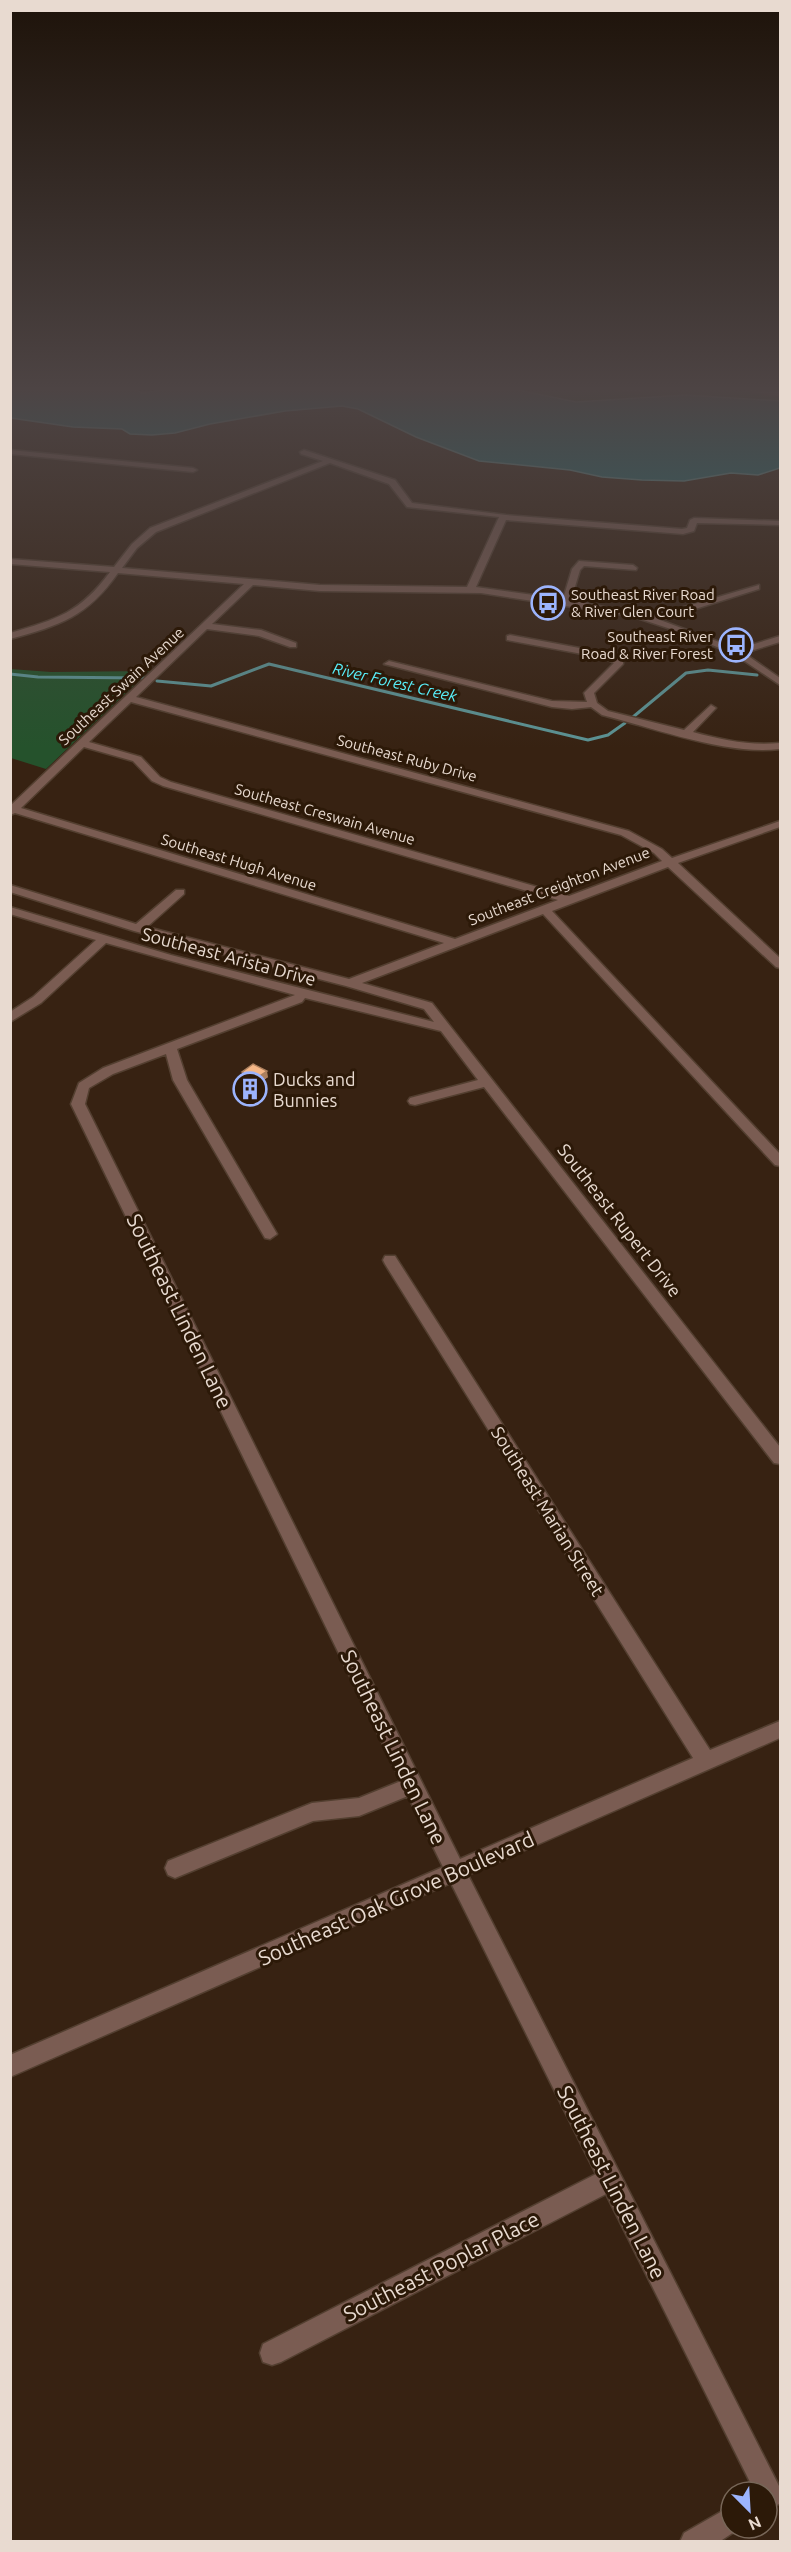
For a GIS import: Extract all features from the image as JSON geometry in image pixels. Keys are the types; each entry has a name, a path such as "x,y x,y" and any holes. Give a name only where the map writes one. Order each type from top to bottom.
{"street":[{"path":"10,636 82,609 96,596 139,541 153,530 206,509"},
{"path":"452,509 493,513 503,517 683,532 691,530 693,520 780,523"},
{"path":"471,589 503,517"},
{"path":"10,561 345,589 471,589 566,602 652,619 737,652 780,682"},
{"path":"566,602 576,568 582,563 633,568"},
{"name":"Southeast Swain Avenue","path":"12,810 251,582"},
{"path":"652,619 756,587"},
{"path":"206,626 261,633 293,645"},
{"path":"510,638 606,656 620,662 591,689 588,696 593,704 613,716 732,745 763,748 780,746"},
{"path":"737,652 780,639"},
{"path":"389,664 552,704 572,706 593,704"},
{"name":"Southeast Ruby Drive","path":"129,698 602,825 649,844 780,964"},
{"path":"686,734 711,708"},
{"name":"Southeast Creswain Avenue","path":"82,743 137,759 156,779 167,784 569,900"},
{"name":"Southeast Hugh Avenue","path":"12,810 455,943"},
{"name":"Southeast Creighton Avenue","path":"350,983 670,862 780,824"},
{"name":"Southeast Arista Drive","path":"10,888 138,928 350,983 428,1006"},
{"path":"138,928 180,892"},
{"name":"Southeast Arista Drive","path":"10,910 103,940 302,994 441,1027"},
{"path":"545,910 780,1162"},
{"path":"10,1018 38,1000 103,940"},
{"path":"270,1234 180,1080 170,1047 298,999 302,994"},
{"name":"Southeast Rupert Drive","path":"428,1006 434,1012 441,1027 780,1458"},
{"name":"Southeast Linden Lane","path":"170,1047 103,1073 90,1081 81,1092 78,1104 456,1872 765,2480"},
{"path":"415,1101 486,1082"},
{"name":"Southeast Marian Street","path":"390,1260 706,1761"},
{"name":"Southeast Oak Grove Boulevard","path":"10,2066 780,1729"},
{"path":"175,1868 312,1812 359,1807 413,1785"},
{"name":"Southeast Poplar Place","path":"272,2353 611,2179"},
{"path":"693,2541 719,2526"}],"green space":[{"path":"10,669 51,672 149,671 46,769 11,758"}],"building":[{"path":"253,1064 267,1071 254,1080 242,1072"},
{"path":"252,1080 263,1085 247,1097 235,1091"}],"waterway":[{"name":"River Forest Creek","path":"157,681 211,686 269,664 588,740 608,735 625,723"},
{"name":"River Forest Creek","path":"633,717 686,673 708,670 757,675"},
{"name":"River Forest Creek","path":"10,674 38,677 144,678"}],"place":[{"name":"Southeast River Road & River Glen Court","path":"548,603"},
{"name":"Southeast River Road & River Forest","path":"736,645"},
{"name":"Ducks and Bunnies","path":"250,1089"}]}
